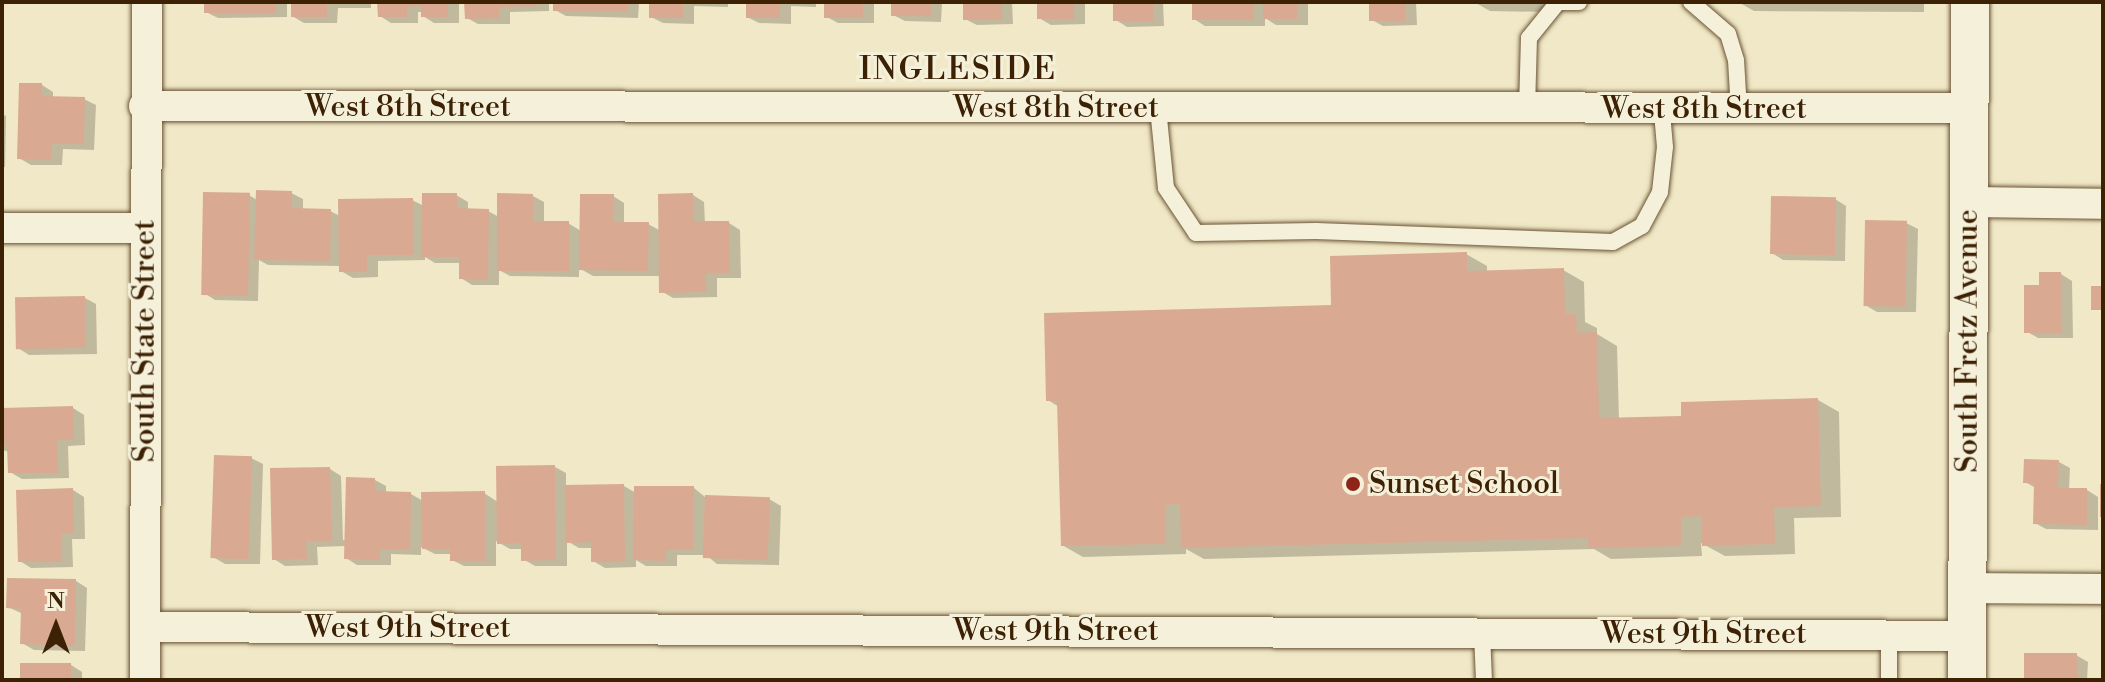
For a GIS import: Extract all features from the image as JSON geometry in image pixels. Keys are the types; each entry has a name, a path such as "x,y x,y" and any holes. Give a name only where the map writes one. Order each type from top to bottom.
{"street":[{"name":"South State Street","path":"145,680 144,106 147,2"},
{"name":"South Fretz Avenue","path":"1967,680 1970,2"},
{"name":"West 8th Street","path":"144,106 1968,108"},
{"path":"1968,202 2103,204"},
{"path":"2,228 144,228"},
{"path":"1968,588 2103,589"},
{"name":"West 9th Street","path":"146,627 1967,636"}],"lane":[{"path":"1527,109 1529,38 1558,2 1579,2"},
{"path":"1691,2 1728,34 1736,60 1739,110"},
{"path":"1158,108 1166,188 1196,233 1316,231 1613,242 1642,226 1660,192 1665,147 1662,109"},
{"path":"1482,633 1484,680"},
{"path":"1889,635 1889,680"}],"building":[{"path":"204,2 276,2 276,13 204,13"},
{"path":"291,2 327,2 327,17 291,17"},
{"path":"377,2 448,2 448,17 421,17 421,6 407,6 407,17 378,17"},
{"path":"464,2 538,2 538,6 499,7 499,18 465,19"},
{"path":"553,2 628,2 628,11 553,11"},
{"path":"649,2 683,2 683,18 649,18"},
{"path":"746,2 780,2 780,18 746,18"},
{"path":"824,2 863,2 863,18 824,18"},
{"path":"891,2 931,2 931,16 891,16"},
{"path":"963,2 1002,2 1002,20 963,20"},
{"path":"1037,2 1074,2 1074,19 1037,19"},
{"path":"1113,2 1153,2 1153,21 1113,21"},
{"path":"1192,2 1254,2 1254,20 1192,20"},
{"path":"1263,2 1297,2 1297,19 1263,19"},
{"path":"1369,2 1405,2 1405,21 1369,21"},
{"path":"19,83 42,83 42,96 85,97 84,144 52,144 51,160 17,159"},
{"path":"256,190 292,191 292,208 331,209 330,261 254,260"},
{"path":"203,192 250,193 248,296 201,295"},
{"path":"422,193 457,193 457,208 489,209 488,280 459,279 459,257 421,257"},
{"path":"497,193 533,194 533,221 569,221 569,271 497,271"},
{"path":"693,193 694,221 729,221 730,273 706,273 706,292 659,293 658,194"},
{"path":"580,194 614,194 613,222 649,222 648,271 579,270"},
{"path":"1771,196 1836,197 1835,255 1770,254"},
{"path":"413,198 414,255 367,255 367,272 339,272 338,199"},
{"path":"1865,220 1907,221 1905,307 1863,306"},
{"path":"1467,252 1467,271 1564,268 1565,314 1576,314 1577,333 1597,332 1599,418 1681,416 1681,402 1818,398 1821,506 1774,507 1775,544 1702,546 1702,516 1681,517 1681,546 1588,548 1588,538 1181,548 1180,504 1165,505 1166,544 1061,546 1057,401 1046,401 1044,313 1331,305 1330,256"},
{"path":"2039,272 2061,272 2062,333 2024,333 2024,285 2039,285"},
{"path":"2091,286 2103,286 2103,310 2091,310"},
{"path":"85,296 86,348 16,349 15,297"},
{"path":"73,406 74,440 57,440 58,473 8,473 7,446 2,447 2,408"},
{"path":"214,455 252,456 248,559 210,558"},
{"path":"2024,459 2059,460 2058,488 2087,488 2087,525 2033,524 2034,483 2023,483"},
{"path":"555,465 556,560 521,561 521,543 497,544 496,466"},
{"path":"330,467 332,541 306,541 307,559 272,560 270,468"},
{"path":"346,477 375,478 375,491 411,492 410,550 380,549 380,560 344,559"},
{"path":"624,484 625,562 591,562 591,542 566,543 565,485"},
{"path":"2100,484 2103,484 2103,517 2100,517"},
{"path":"634,486 694,486 693,550 666,550 666,561 633,560"},
{"path":"73,488 74,534 61,534 62,562 18,562 16,490"},
{"path":"485,491 486,561 450,561 450,549 422,549 421,492"},
{"path":"705,495 770,497 768,560 703,558"},
{"path":"7,578 76,579 75,646 20,644 21,609 6,608"},
{"path":"2024,653 2077,653 2077,680 2024,680"},
{"path":"20,663 71,663 71,680 20,680"}],"place":[{"name":"Sunset School","path":"1353,484"}],"district":[{"name":"INGLESIDE","path":"958,69"}]}
